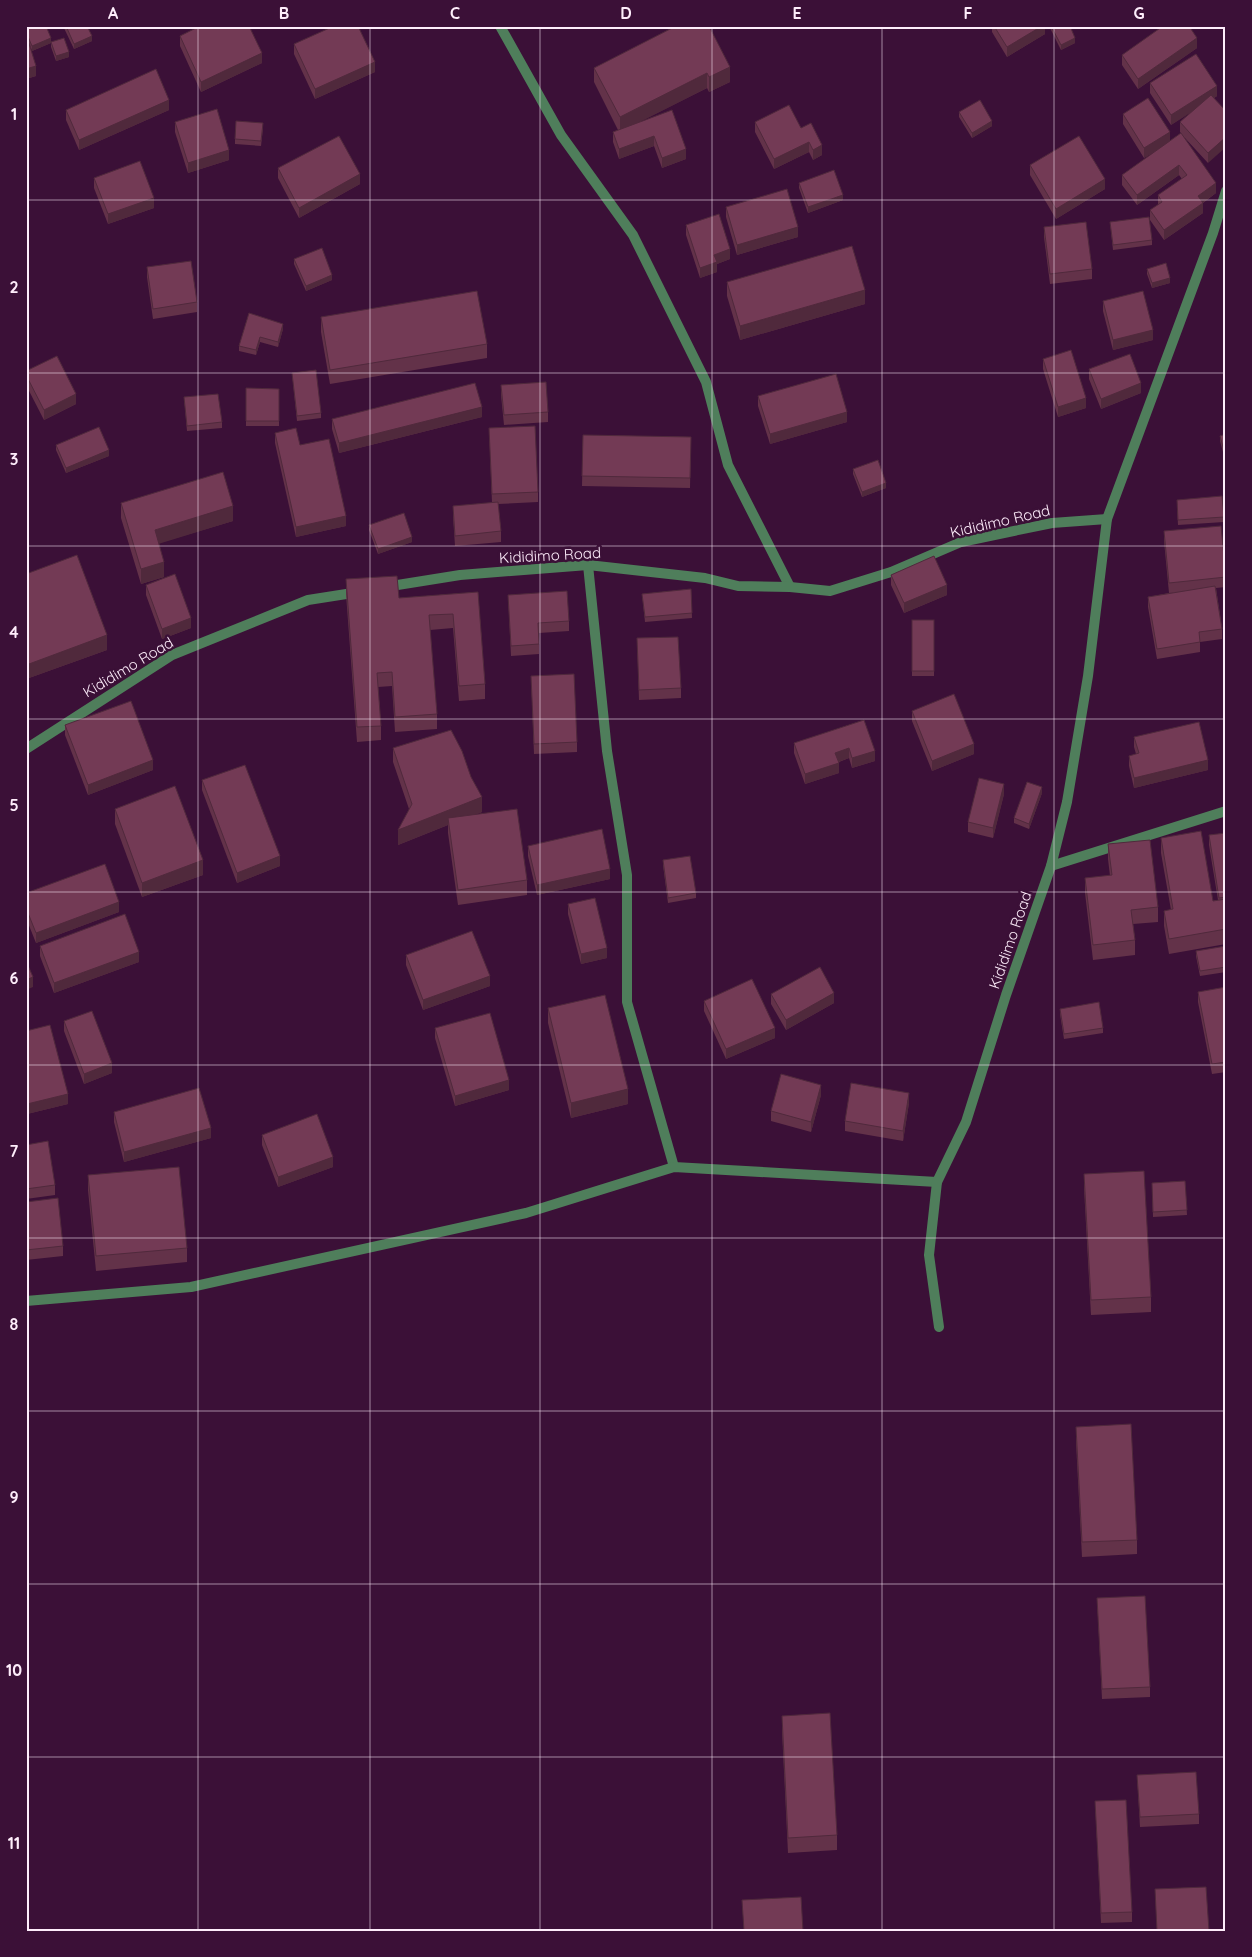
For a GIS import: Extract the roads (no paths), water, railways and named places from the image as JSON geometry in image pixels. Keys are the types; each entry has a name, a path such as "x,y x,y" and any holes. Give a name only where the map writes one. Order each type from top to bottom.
{"street":[{"path":"500,26 561,135 633,234 706,382 728,465 790,587"},
{"path":"1107,519 1213,233 1226,192"},
{"name":"Kididimo Road","path":"26,749 172,655 308,600 460,576 588,565 705,578 738,586 790,587 830,591 891,572 961,542 1052,524 1107,519 1088,676 1067,802 1051,866 1006,995 966,1122 938,1182 929,1255 938,1327"},
{"path":"588,565 607,751 627,874 628,1002 674,1167"},
{"path":"1051,866 1226,811"},
{"path":"26,1301 191,1287 526,1213 674,1167 938,1182"}]}
